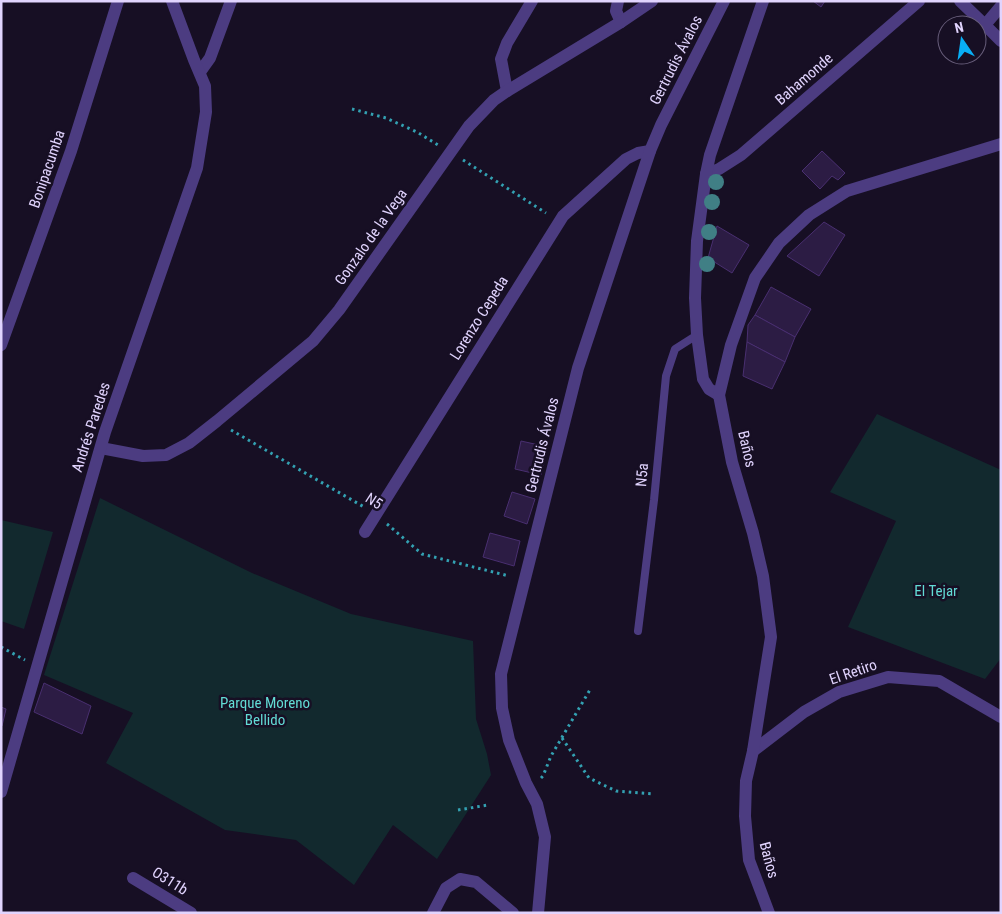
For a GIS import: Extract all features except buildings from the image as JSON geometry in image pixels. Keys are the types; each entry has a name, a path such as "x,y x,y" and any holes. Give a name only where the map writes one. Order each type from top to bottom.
{"street":[{"name":"Bonipacumba","path":"1,345 71,151 118,1"},
{"name":"Andrés Paredes","path":"2,784 108,423 197,168 206,112 205,86 172,1"},
{"path":"200,72 210,58 231,1"},
{"path":"507,91 501,60 507,43 532,1"},
{"path":"618,1 616,12 621,22"},
{"name":"Gonzalo de la Vega","path":"101,448 143,456 166,455 189,443 217,421 313,341 339,310 469,126 494,100 652,1"},
{"name":"Gertrudis Ávalos","path":"538,913 545,837 537,804 509,740 502,708 501,674 578,368 650,151 661,125 724,1"},
{"path":"719,395 709,389 703,379 697,336 695,298 698,241 706,174 713,146 763,1"},
{"name":"Bahamonde","path":"706,174 719,170 740,155 919,1"},
{"path":"960,1 975,15"},
{"path":"987,23 1001,6"},
{"path":"987,27 1001,42"},
{"name":"Baños","path":"769,913 749,860 745,816 746,781 753,752 771,637 763,576 753,532 732,462 719,395 731,346 755,278 779,243 809,214 847,191 1001,144"},
{"name":"Lorenzo Cepeda","path":"366,532 563,216 626,159 638,153 650,151"},
{"name":"El Retiro","path":"753,752 804,712 839,692 888,677 939,681 1001,718"},
{"name":"O311b","path":"133,878 191,913"},
{"path":"433,913 446,888 460,878 476,882 513,913"}],"lane":[{"name":"N5a","path":"638,631 654,500 666,376 675,349 697,336"}],"path":[{"name":"N5","path":"217,421 376,514 422,554 525,580"},
{"path":"1,647 37,668"},
{"path":"528,787 543,776 551,756 591,688"},
{"path":"562,738 590,778 616,791 653,794"},
{"path":"458,810 488,805"}],"green space":[{"name":"El Tejar","path":"877,414 1001,470 1001,658 985,679 848,627 896,521 830,492"},
{"name":"Parque Moreno Bellido","path":"100,498 252,573 351,614 473,641 476,719 487,754 491,775 437,859 393,825 354,885 296,840 225,830 106,763 133,713 44,675"},
{"path":"1,520 53,532 24,629 1,621"}]}
